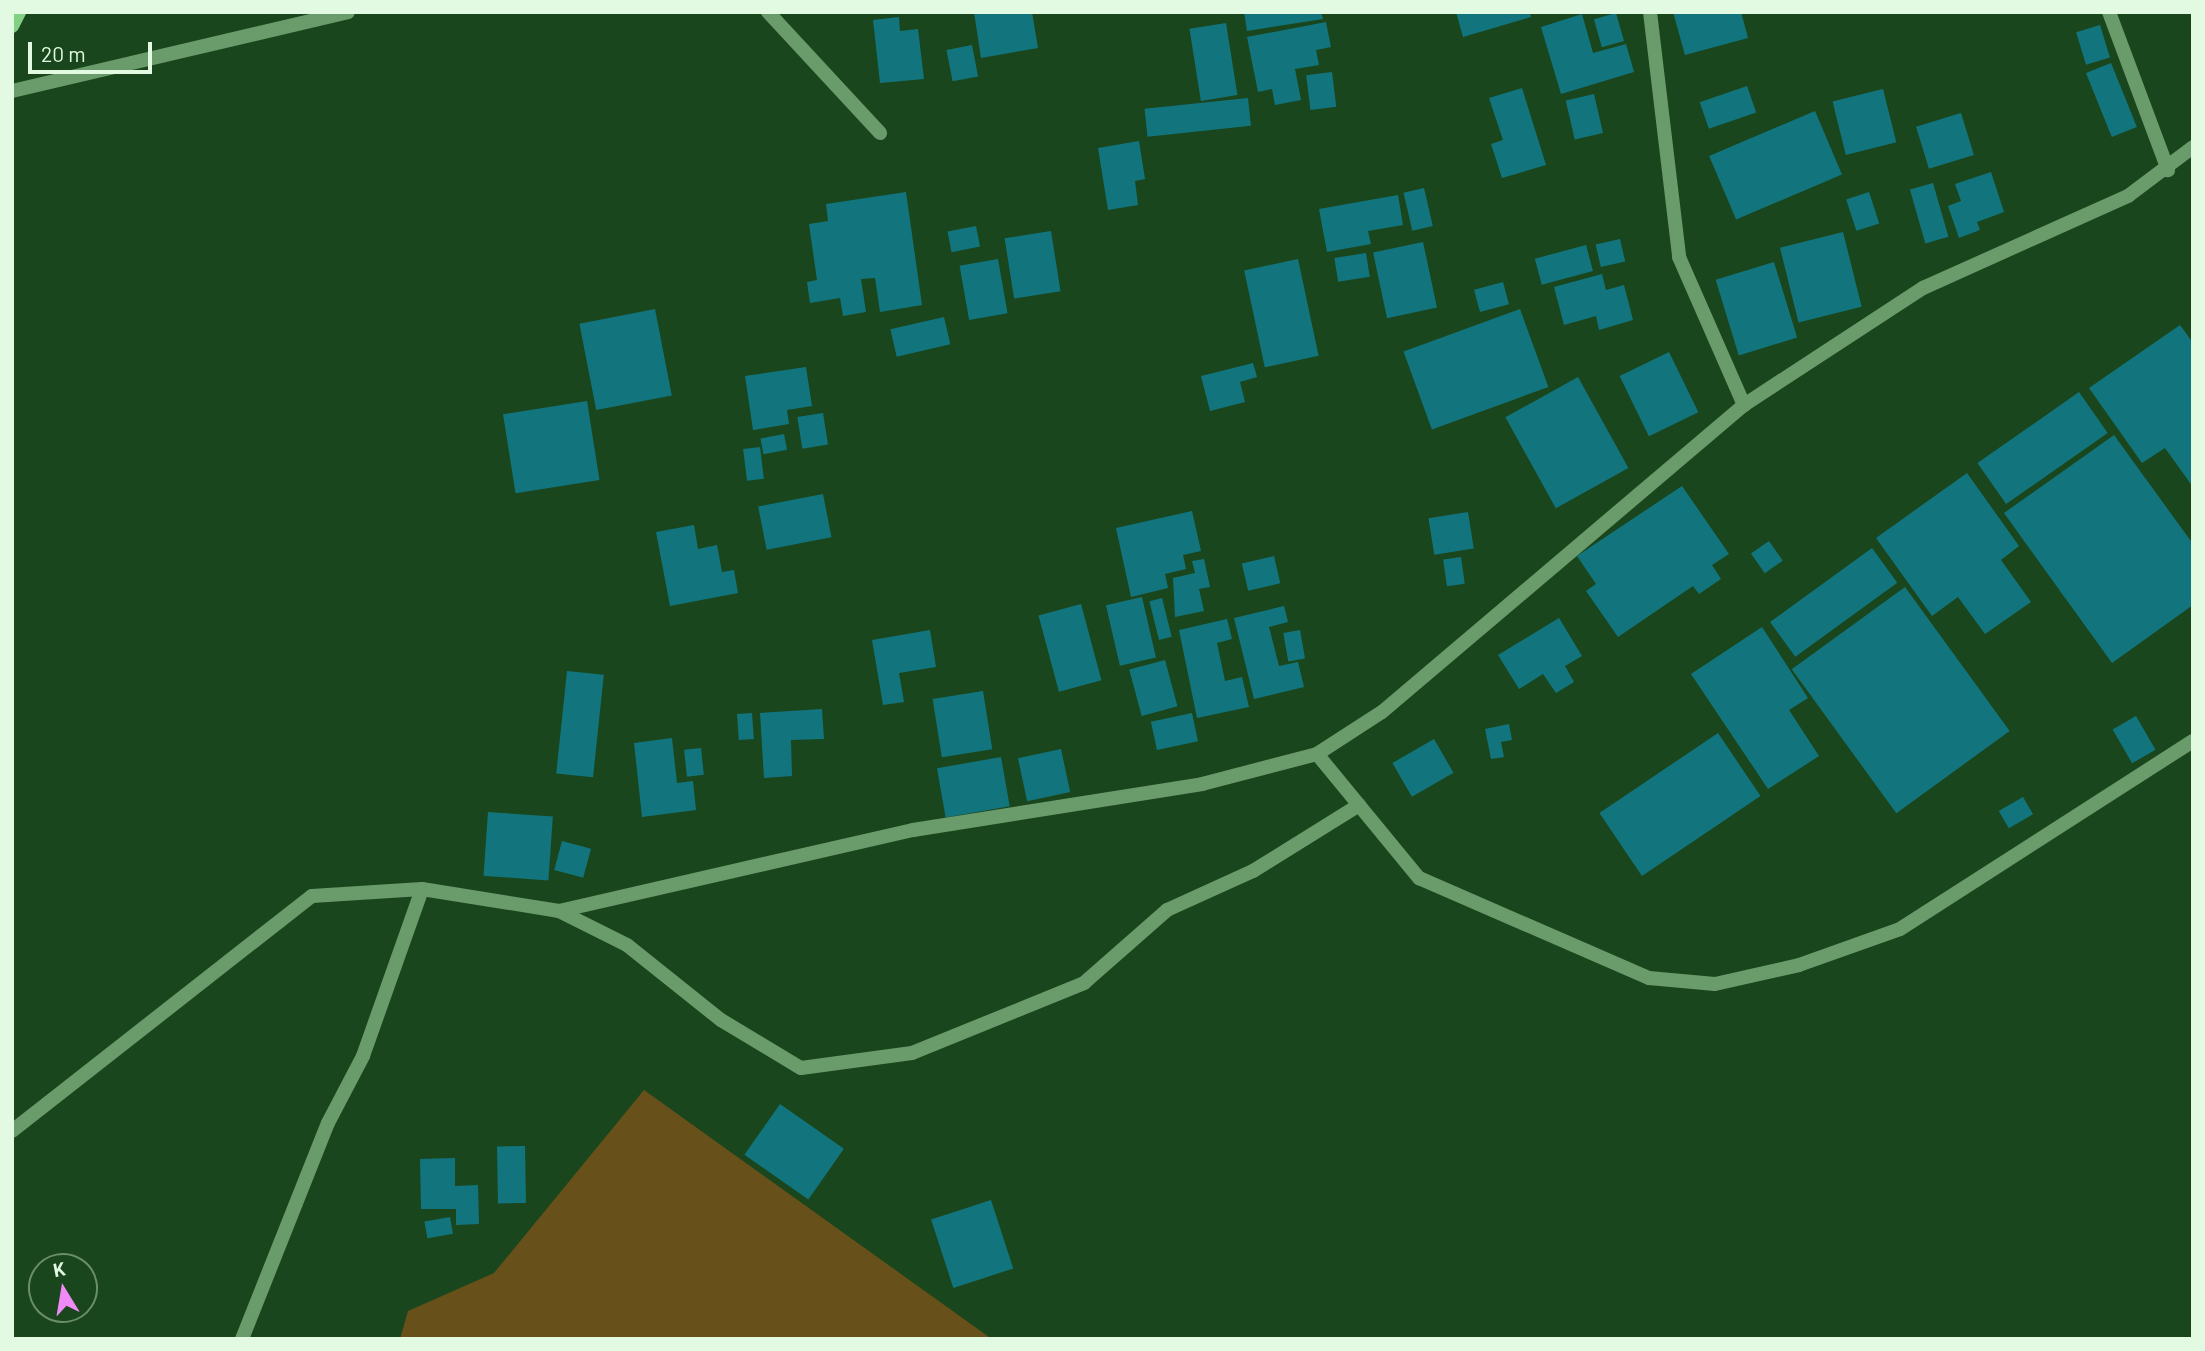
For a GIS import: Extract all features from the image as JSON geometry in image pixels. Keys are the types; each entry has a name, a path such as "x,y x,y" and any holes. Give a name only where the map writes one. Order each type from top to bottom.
{"street":[{"path":"12,26 19,12"},
{"path":"12,91 348,12"},
{"path":"768,12 880,133"},
{"path":"1650,12 1679,257 1744,405"},
{"path":"2109,12 2168,170"},
{"path":"559,911 913,830 1202,784 1317,754 1382,712 1744,405 1923,288 2128,196 2168,170 2193,147"},
{"path":"1317,754 1419,878 1648,978 1715,984 1799,965 1900,929 2193,741"},
{"path":"12,1131 312,896 422,889 559,911 627,945 721,1020 801,1068 912,1053 1084,983 1167,910 1253,871 1359,805"},
{"path":"242,1339 328,1123 363,1056 422,889"}],"shaded area":[{"path":"644,1090 989,1337 988,1339 400,1339 408,1311 494,1273"}],"building":[{"path":"974,12 1032,12 1038,48 981,58"},
{"path":"1244,12 1321,12 1323,19 1247,31"},
{"path":"1456,12 1530,12 1531,17 1463,37"},
{"path":"1673,12 1741,12 1748,38 1685,55"},
{"path":"1616,13 1624,41 1602,47 1594,19"},
{"path":"1582,14 1593,53 1626,44 1634,72 1561,94 1541,27"},
{"path":"899,17 900,31 918,29 924,79 880,83 873,20"},
{"path":"1326,22 1331,47 1316,50 1319,65 1295,69 1301,100 1275,105 1272,89 1258,92 1247,37"},
{"path":"1226,23 1237,95 1201,101 1189,29"},
{"path":"2100,25 2110,58 2086,65 2076,32"},
{"path":"972,45 978,76 953,81 946,50"},
{"path":"2111,63 2137,127 2112,137 2086,73"},
{"path":"1332,72 1336,107 1310,110 1306,75"},
{"path":"1747,86 1756,112 1709,129 1700,102"},
{"path":"1522,88 1546,165 1502,178 1491,144 1503,140 1489,98"},
{"path":"1883,89 1896,142 1846,155 1833,102"},
{"path":"1594,94 1603,133 1575,139 1566,101"},
{"path":"1248,98 1251,126 1147,137 1145,109"},
{"path":"1815,111 1842,175 1736,219 1709,156"},
{"path":"1961,113 1974,155 1929,169 1916,127"},
{"path":"1139,141 1145,179 1135,181 1138,205 1108,210 1098,148"},
{"path":"1991,172 2004,212 1977,222 1980,230 1959,238 1948,206 1961,201 1955,184"},
{"path":"1933,183 1948,237 1925,243 1910,190"},
{"path":"1424,188 1433,226 1412,231 1404,193"},
{"path":"906,192 922,305 880,312 875,278 861,279 866,312 843,316 840,298 810,303 807,282 817,280 809,224 828,221 826,204"},
{"path":"1869,192 1879,223 1856,231 1846,199"},
{"path":"1398,195 1403,225 1368,231 1371,244 1327,252 1319,209"},
{"path":"976,226 980,247 952,252 948,232"},
{"path":"1051,231 1061,291 1014,299 1005,238"},
{"path":"1843,232 1862,307 1799,322 1780,248"},
{"path":"1620,239 1625,261 1601,267 1596,245"},
{"path":"1423,242 1437,308 1387,318 1373,253"},
{"path":"1586,245 1593,271 1542,285 1535,259"},
{"path":"1366,253 1370,277 1338,282 1334,258"},
{"path":"998,259 1008,313 969,320 960,266"},
{"path":"1298,259 1319,356 1265,367 1244,270"},
{"path":"1774,262 1797,338 1739,355 1716,280"},
{"path":"1602,274 1606,290 1624,285 1633,320 1599,330 1596,316 1564,325 1554,287"},
{"path":"1503,282 1509,304 1480,312 1474,290"},
{"path":"655,309 672,395 596,410 579,324"},
{"path":"1520,309 1548,387 1432,429 1403,351"},
{"path":"944,317 950,344 897,357 890,329"},
{"path":"2180,325 2193,343 2193,487 2165,448 2142,463 2089,388"},
{"path":"1669,352 1698,412 1649,436 1620,376"},
{"path":"1253,363 1257,377 1240,382 1245,402 1210,411 1201,376"},
{"path":"806,367 812,406 787,410 789,424 753,430 745,376"},
{"path":"1578,377 1628,468 1556,508 1505,417"},
{"path":"2079,392 2108,433 2006,504 1977,463"},
{"path":"587,401 600,480 516,493 503,414"},
{"path":"823,413 828,445 802,449 797,417"},
{"path":"784,434 787,450 763,454 760,439"},
{"path":"2114,435 2193,544 2193,605 2112,663 2004,513"},
{"path":"760,447 764,479 747,481 743,449"},
{"path":"1967,473 2019,546 2001,560 2031,602 1985,634 1958,597 1932,616 1876,538"},
{"path":"1682,486 1729,554 1712,565 1721,579 1699,594 1693,586 1618,637 1586,591 1596,584 1577,556"},
{"path":"823,494 831,537 767,550 758,507"},
{"path":"1192,511 1201,551 1183,555 1186,569 1165,574 1168,588 1131,597 1116,528"},
{"path":"1468,512 1474,549 1434,555 1428,518"},
{"path":"694,525 698,549 717,545 722,572 734,570 738,593 670,606 656,532"},
{"path":"1769,541 1783,561 1765,573 1751,554"},
{"path":"1872,548 1897,583 1795,657 1770,622"},
{"path":"1274,556 1280,583 1248,591 1242,563"},
{"path":"1461,557 1465,584 1447,586 1443,560"},
{"path":"1204,559 1210,587 1199,589 1204,611 1175,617 1173,578 1195,573 1192,561"},
{"path":"1905,587 2010,731 1896,813 1792,669"},
{"path":"1142,597 1156,657 1120,666 1106,605"},
{"path":"1162,598 1172,637 1159,640 1149,601"},
{"path":"1081,604 1101,680 1059,692 1038,615"},
{"path":"1284,606 1288,622 1269,627 1279,666 1298,662 1304,687 1254,699 1234,618"},
{"path":"1559,618 1582,656 1565,666 1574,682 1556,693 1543,674 1519,689 1498,655"},
{"path":"1227,619 1232,639 1217,643 1225,681 1242,677 1249,707 1197,718 1179,630"},
{"path":"1762,627 1808,698 1789,710 1819,756 1768,789 1691,674"},
{"path":"930,630 936,667 899,673 904,702 883,705 872,640"},
{"path":"1300,630 1305,659 1288,662 1283,633"},
{"path":"1165,660 1177,706 1142,716 1129,670"},
{"path":"567,671 604,675 593,777 556,773"},
{"path":"983,691 992,749 942,757 933,699"},
{"path":"822,709 824,739 791,740 792,776 764,778 760,713"},
{"path":"752,713 754,739 739,740 737,714"},
{"path":"1192,713 1198,741 1157,750 1151,722"},
{"path":"2136,716 2156,750 2132,763 2113,730"},
{"path":"1509,724 1512,740 1501,742 1504,757 1491,759 1485,729"},
{"path":"1718,733 1760,796 1642,876 1599,813"},
{"path":"672,738 677,783 693,781 696,810 642,817 634,743"},
{"path":"1434,739 1454,773 1412,797 1392,763"},
{"path":"701,748 704,775 687,777 684,750"},
{"path":"1061,749 1070,792 1027,801 1018,758"},
{"path":"1001,757 1010,806 946,818 937,768"},
{"path":"2023,797 2033,814 2009,828 1999,811"},
{"path":"488,812 553,817 548,880 484,876"},
{"path":"562,841 591,849 583,878 554,870"},
{"path":"780,1104 844,1149 808,1200 744,1155"},
{"path":"497,1146 525,1146 526,1203 498,1203"},
{"path":"455,1158 455,1186 478,1185 479,1224 456,1225 456,1209 421,1209 420,1159"},
{"path":"991,1200 1013,1268 953,1288 931,1219"},
{"path":"450,1217 453,1234 427,1238 424,1222"}]}
